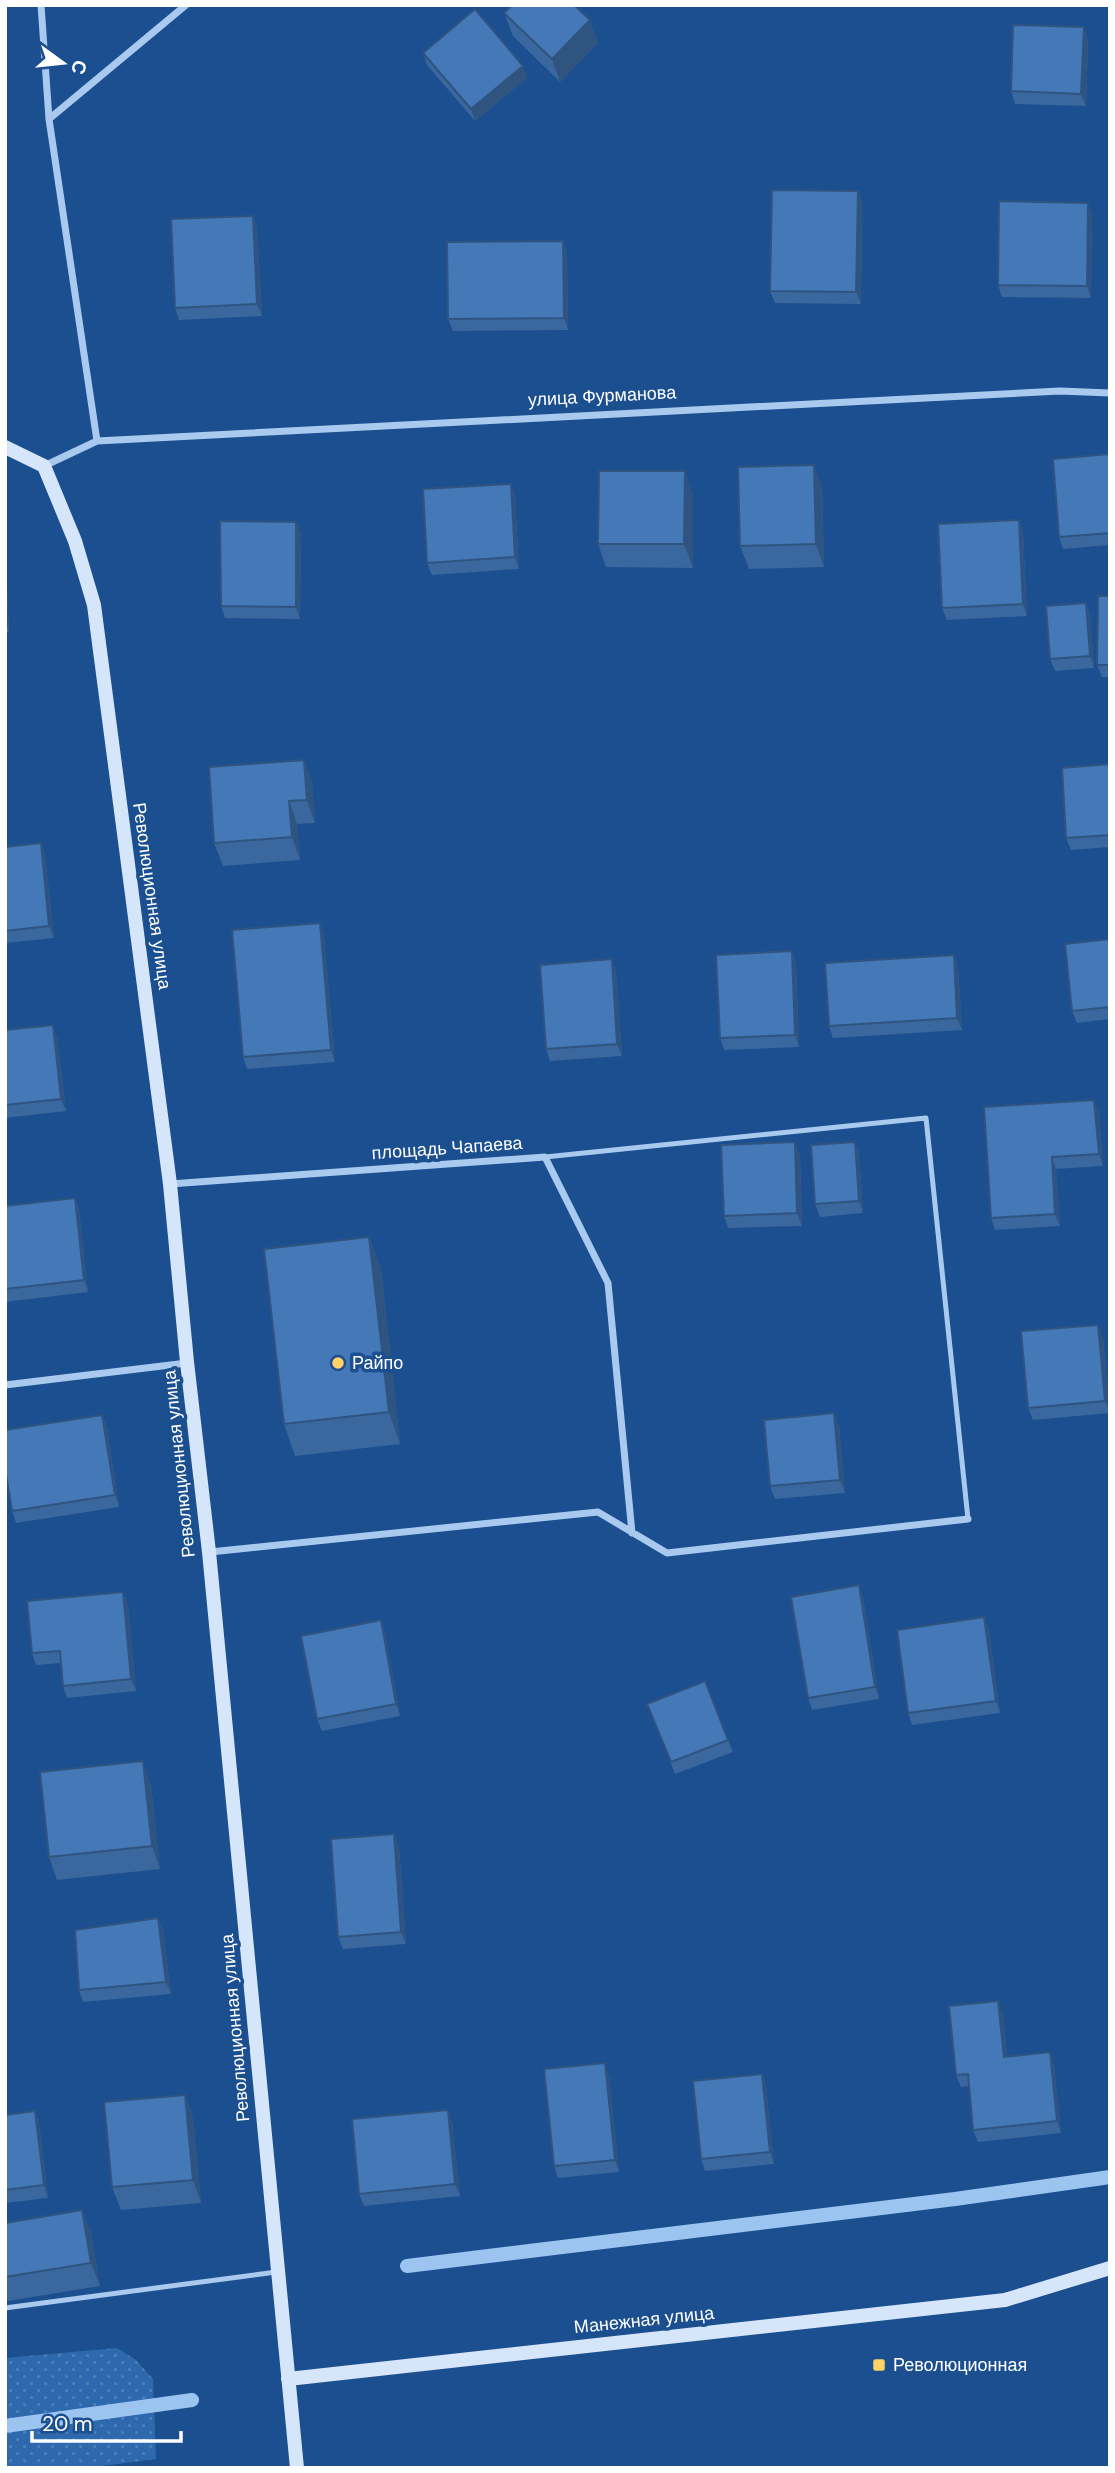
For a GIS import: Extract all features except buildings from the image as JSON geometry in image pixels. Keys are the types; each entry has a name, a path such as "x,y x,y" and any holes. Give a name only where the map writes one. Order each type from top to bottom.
{"main road":[{"path":"5,447 44,466"},
{"name":"Революционная улица","path":"44,466 75,541 94,605 170,1184 209,1552 297,2468"},
{"name":"Манежная улица","path":"288,2379 1005,2300 1110,2268"}],"street":[{"path":"41,5 49,119 97,441 44,466"},
{"path":"49,119 186,5"},
{"name":"улица Фурманова","path":"97,441 1060,391 1110,393"},
{"name":"площадь Чапаева","path":"170,1184 545,1157 608,1283 632,1532"},
{"path":"5,1385 187,1362"},
{"path":"209,1552 598,1513 667,1553 968,1519"}],"lane":[{"path":"545,1157 926,1118 968,1519"},
{"path":"5,2308 278,2272"}],"shaded area":[{"path":"117,2348 136,2360 153,2379 156,2459 87,2468 5,2468 5,2358"}],"waterway":[{"path":"407,2266 955,2199 1110,2177"},
{"path":"5,2426 192,2400"}],"place":[{"name":"Райпо","path":"338,1363"},
{"name":"Революционная","path":"879,2365"}]}
